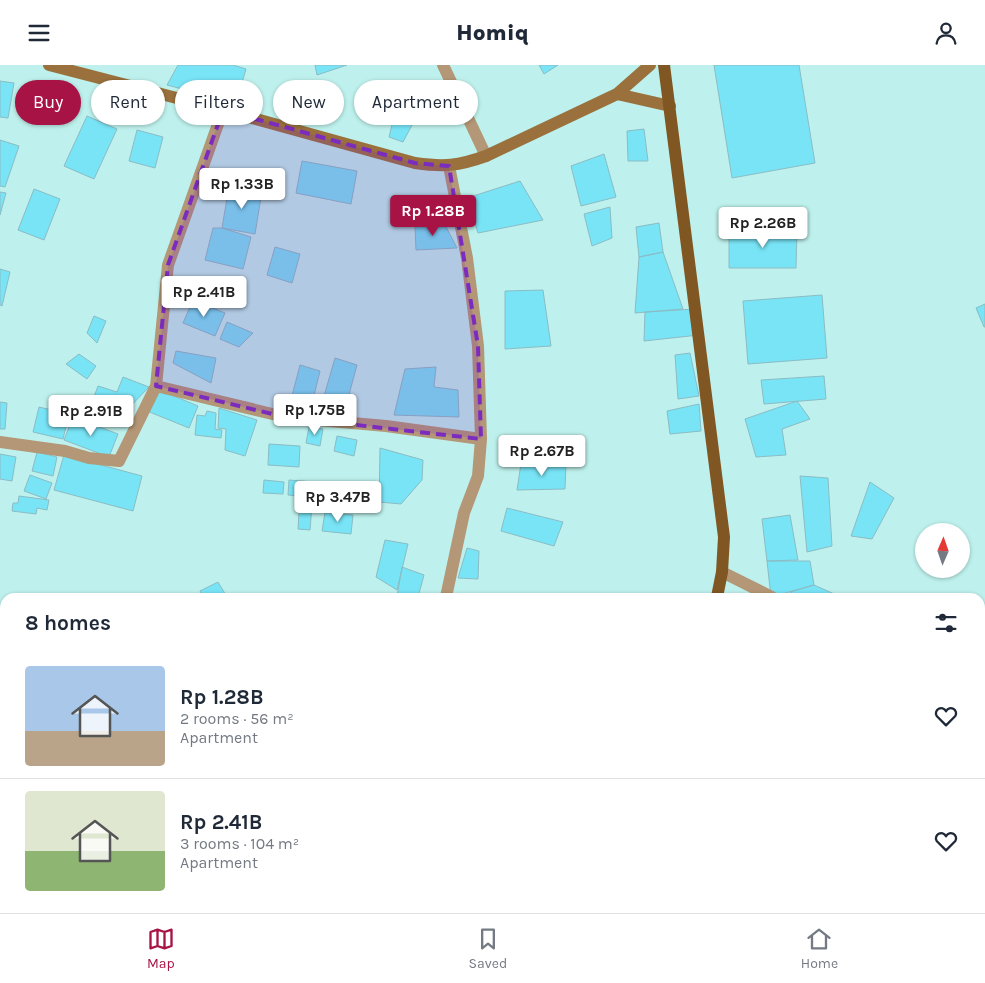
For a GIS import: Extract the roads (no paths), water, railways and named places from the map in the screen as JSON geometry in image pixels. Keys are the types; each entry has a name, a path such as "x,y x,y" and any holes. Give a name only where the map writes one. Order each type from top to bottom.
{"main road":[{"path":"664,65 724,537 722,572 718,593"}],"street":[{"path":"49,65 175,98"},
{"path":"443,65 486,157"},
{"path":"263,121 415,163 440,167 449,166 486,157 617,94 650,65"},
{"path":"617,94 670,106"},
{"path":"0,442 65,451 89,458 119,461 156,386 168,265 218,125"},
{"path":"447,593 464,513 478,475 481,439 478,346 467,258 449,166"},
{"path":"156,386 285,417 386,426 481,439"},
{"path":"722,572 764,593"}]}
